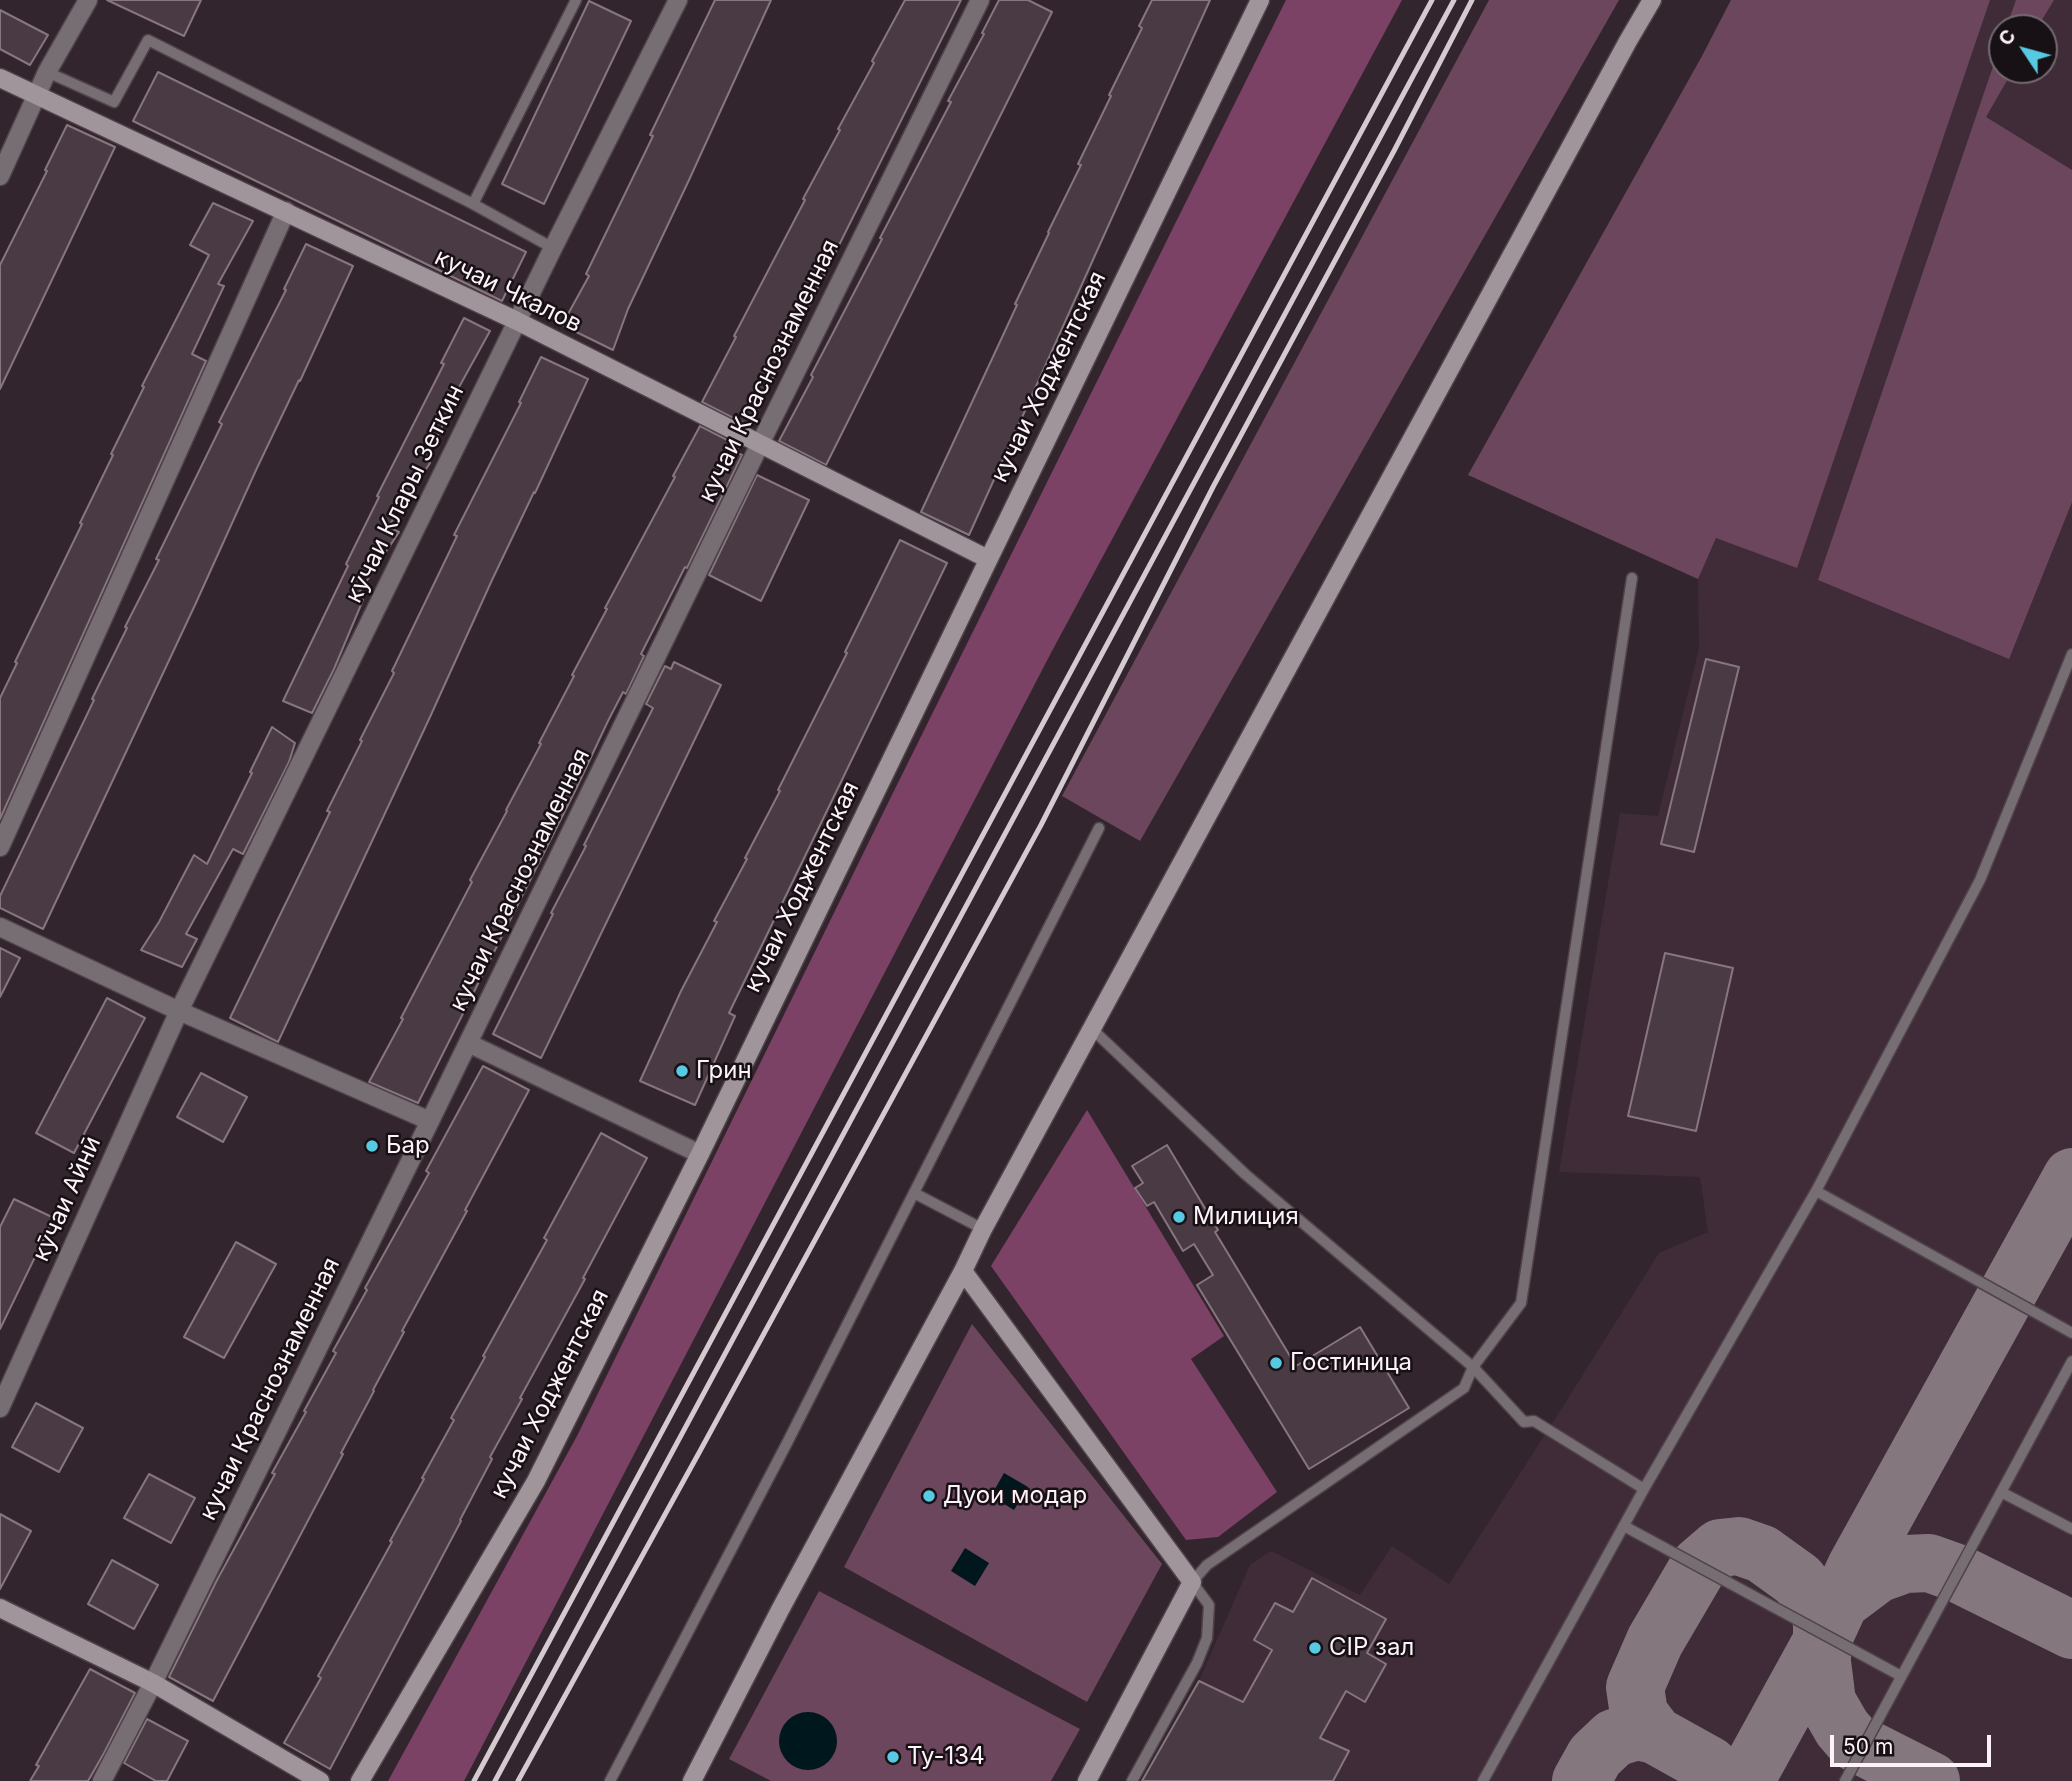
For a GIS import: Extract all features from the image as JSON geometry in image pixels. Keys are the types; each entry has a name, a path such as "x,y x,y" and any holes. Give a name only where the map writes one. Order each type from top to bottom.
{"street":[{"path":"0,176 47,72 88,0"},
{"name":"кӯчаи Клары Зеткин","path":"179,1011 552,248 678,0"},
{"name":"кучаи Краснознаменная","path":"102,1781 153,1683 980,0"},
{"name":"кучаи Ходжентская","path":"360,1781 536,1481 700,1154 1260,0"},
{"path":"692,1781 983,1229 1614,65 1652,0"},
{"name":"кучаи Чкалов","path":"0,78 517,321 988,559"},
{"path":"0,847 286,211"},
{"path":"0,927 179,1011 430,1121"},
{"name":"кӯчаи Айнӣ","path":"0,1408 179,1011"},
{"path":"468,1043 700,1154"},
{"path":"963,1271 1192,1582 1087,1781"},
{"path":"0,1608 153,1683 320,1781"}],"lane":[{"path":"473,204 576,0"},
{"path":"47,72 114,103 148,40 473,204 552,248"},
{"path":"1132,1781 1197,1663 1207,1638 1209,1605 1192,1582 1206,1564 1464,1388 1473,1367 1521,1303 1632,578"},
{"path":"1483,1781 1644,1489 1816,1191 1980,880 2070,666 2072,654"},
{"path":"610,1781 786,1445 1099,828"},
{"path":"1092,1029 1244,1174 1473,1367 1524,1422 1534,1422 1644,1489"},
{"path":"1816,1191 2072,1333"},
{"path":"914,1193 983,1229"},
{"path":"1844,1781 2072,1361"},
{"path":"2001,1492 2072,1530"},
{"path":"1624,1526 1901,1676"}],"shaded area":[{"path":"1286,0 1402,0 1052,651 464,1781 388,1781 577,1436"},
{"path":"1489,0 1619,0 1140,841 1062,796"},
{"path":"1731,0 2072,0 2072,1781 1142,1781 1199,1681 1250,1565 1271,1551 1360,1595 1392,1546 1449,1584 1659,1253 1708,1232 1700,1177 1559,1172 1620,813 1658,816 1699,648 1698,579 1468,475"},
{"path":"1731,0 1990,0 1797,568 1716,538 1698,579 1468,475"},
{"path":"2016,0 2054,0 2046,14 2011,14"},
{"path":"1988,81 1988,84 2005,84 1986,117 2072,170 2072,502 2009,659 1818,580"},
{"path":"1087,1110 1224,1336 1191,1359 1277,1492 1218,1537 1186,1540 991,1266"},
{"path":"972,1324 1162,1564 1087,1702 844,1567"},
{"path":"819,1591 1080,1729 1051,1781 771,1781 729,1759"}],"water":[{"path":"1004,1473 1028,1487 1014,1510 991,1496"},
{"path":"965,1548 989,1563 975,1586 951,1571"},
{"path":"802,1712 814,1712 829,1720 837,1735 837,1747 829,1762 814,1770 802,1770 787,1762 779,1747 779,1735 787,1720"}],"building":[{"path":"107,0 201,0 184,36"},
{"path":"715,0 771,0 628,309 613,350 562,325 589,276 586,274"},
{"path":"905,0 961,0 749,426 702,402"},
{"path":"999,0 1028,0 1052,12 826,465 779,441 951,102 948,101"},
{"path":"1152,0 1210,0 969,535 921,512 1081,165 1078,164 1142,28 1139,26"},
{"path":"589,1 631,21 544,204 502,184"},
{"path":"0,10 48,35 30,65 0,49"},
{"path":"158,72 526,252 502,301 133,121"},
{"path":"67,125 115,147 0,389 0,265"},
{"path":"213,203 253,221 218,284 224,286 192,354 206,361 0,819 0,698 82,524 80,523 113,455 111,454 144,387 142,386 209,255 190,245"},
{"path":"306,244 353,266 43,929 0,908 0,896 159,560 156,559 222,424 219,422 286,290 284,289"},
{"path":"464,318 490,331 453,398 455,399 426,461 430,463 388,527 399,532 356,597 363,600 312,713 283,701 348,566 346,564 379,497 377,496 444,364 441,363"},
{"path":"541,357 588,379 278,1042 230,1018 330,812 327,811 457,536 454,535 521,403 519,402"},
{"path":"700,426 739,446 736,452 742,455 641,654 644,656 626,694 623,692 608,721 418,1103 369,1082 541,744 539,743 574,676 572,675 607,609 605,608"},
{"path":"757,475 809,500 761,601 709,575"},
{"path":"900,540 947,563 729,1013 735,1016 695,1105 640,1081 681,991 717,922 714,921 747,859 745,858 780,791 778,790"},
{"path":"1706,659 1739,667 1694,852 1661,844"},
{"path":"674,662 721,685 541,1058 493,1034 653,708 646,704 665,666 671,669"},
{"path":"272,727 295,743 289,762 243,854 233,849 186,934 197,939 182,967 141,950 194,855 207,864"},
{"path":"0,948 20,958 0,997"},
{"path":"1665,953 1733,968 1696,1131 1628,1116"},
{"path":"107,998 145,1018 74,1153 36,1133"},
{"path":"483,1066 529,1090 213,1701 169,1677 336,1353 333,1351 367,1290 365,1288 429,1173 426,1171"},
{"path":"201,1073 247,1097 223,1142 177,1117"},
{"path":"601,1133 647,1158 520,1398 522,1399 490,1457 492,1459 461,1521 330,1769 284,1743 392,1542 390,1541 424,1479 422,1478 454,1420 451,1418"},
{"path":"1167,1145 1218,1230 1215,1232 1296,1366 1360,1327 1409,1408 1309,1469 1197,1285 1213,1275 1194,1244 1183,1251 1154,1202 1147,1206 1135,1188 1143,1183 1132,1166"},
{"path":"14,1199 54,1218 0,1329 0,1227"},
{"path":"236,1242 276,1264 224,1358 184,1337"},
{"path":"36,1403 83,1428 59,1472 12,1447"},
{"path":"149,1474 195,1498 171,1543 124,1518"},
{"path":"0,1514 31,1531 0,1589"},
{"path":"112,1560 158,1585 134,1629 88,1604"},
{"path":"1312,1578 1386,1619 1367,1653 1386,1664 1365,1702 1346,1691 1320,1738 1349,1751 1333,1781 1142,1781 1199,1681 1243,1702 1272,1650 1254,1640 1275,1603 1293,1612"},
{"path":"90,1669 135,1693 104,1753 88,1781 30,1781 39,1766 36,1765"},
{"path":"147,1719 188,1741 167,1781 156,1781 124,1763"}],"taxiway":[{"path":"1745,1781 1822,1641 1856,1567 2072,1177"},
{"path":"1655,1735 1639,1714 1635,1687 1655,1641 1699,1566 1720,1548 1739,1546 1762,1554 1798,1580 1815,1602 1822,1621 1822,1662 1827,1702 1842,1728 1854,1742 1931,1781"},
{"path":"1841,1601 1877,1574 1905,1564 1929,1563 1957,1573 2072,1630"},
{"path":"1581,1781 1595,1756 1614,1738 1637,1731 1655,1735 1709,1765 1718,1781"}],"railway":[{"path":"474,1781 1432,0"},
{"path":"495,1781 1454,0"},
{"path":"518,1781 1041,825 1213,487 1472,0"}],"place":[{"name":"Грин","path":"682,1071"},
{"name":"Бар","path":"372,1146"},
{"name":"Милиция","path":"1179,1217"},
{"name":"Гостиница","path":"1276,1363"},
{"name":"Дуои модар","path":"929,1496"},
{"name":"CIP зал","path":"1315,1648"},
{"name":"Ту-134","path":"893,1757"}]}
